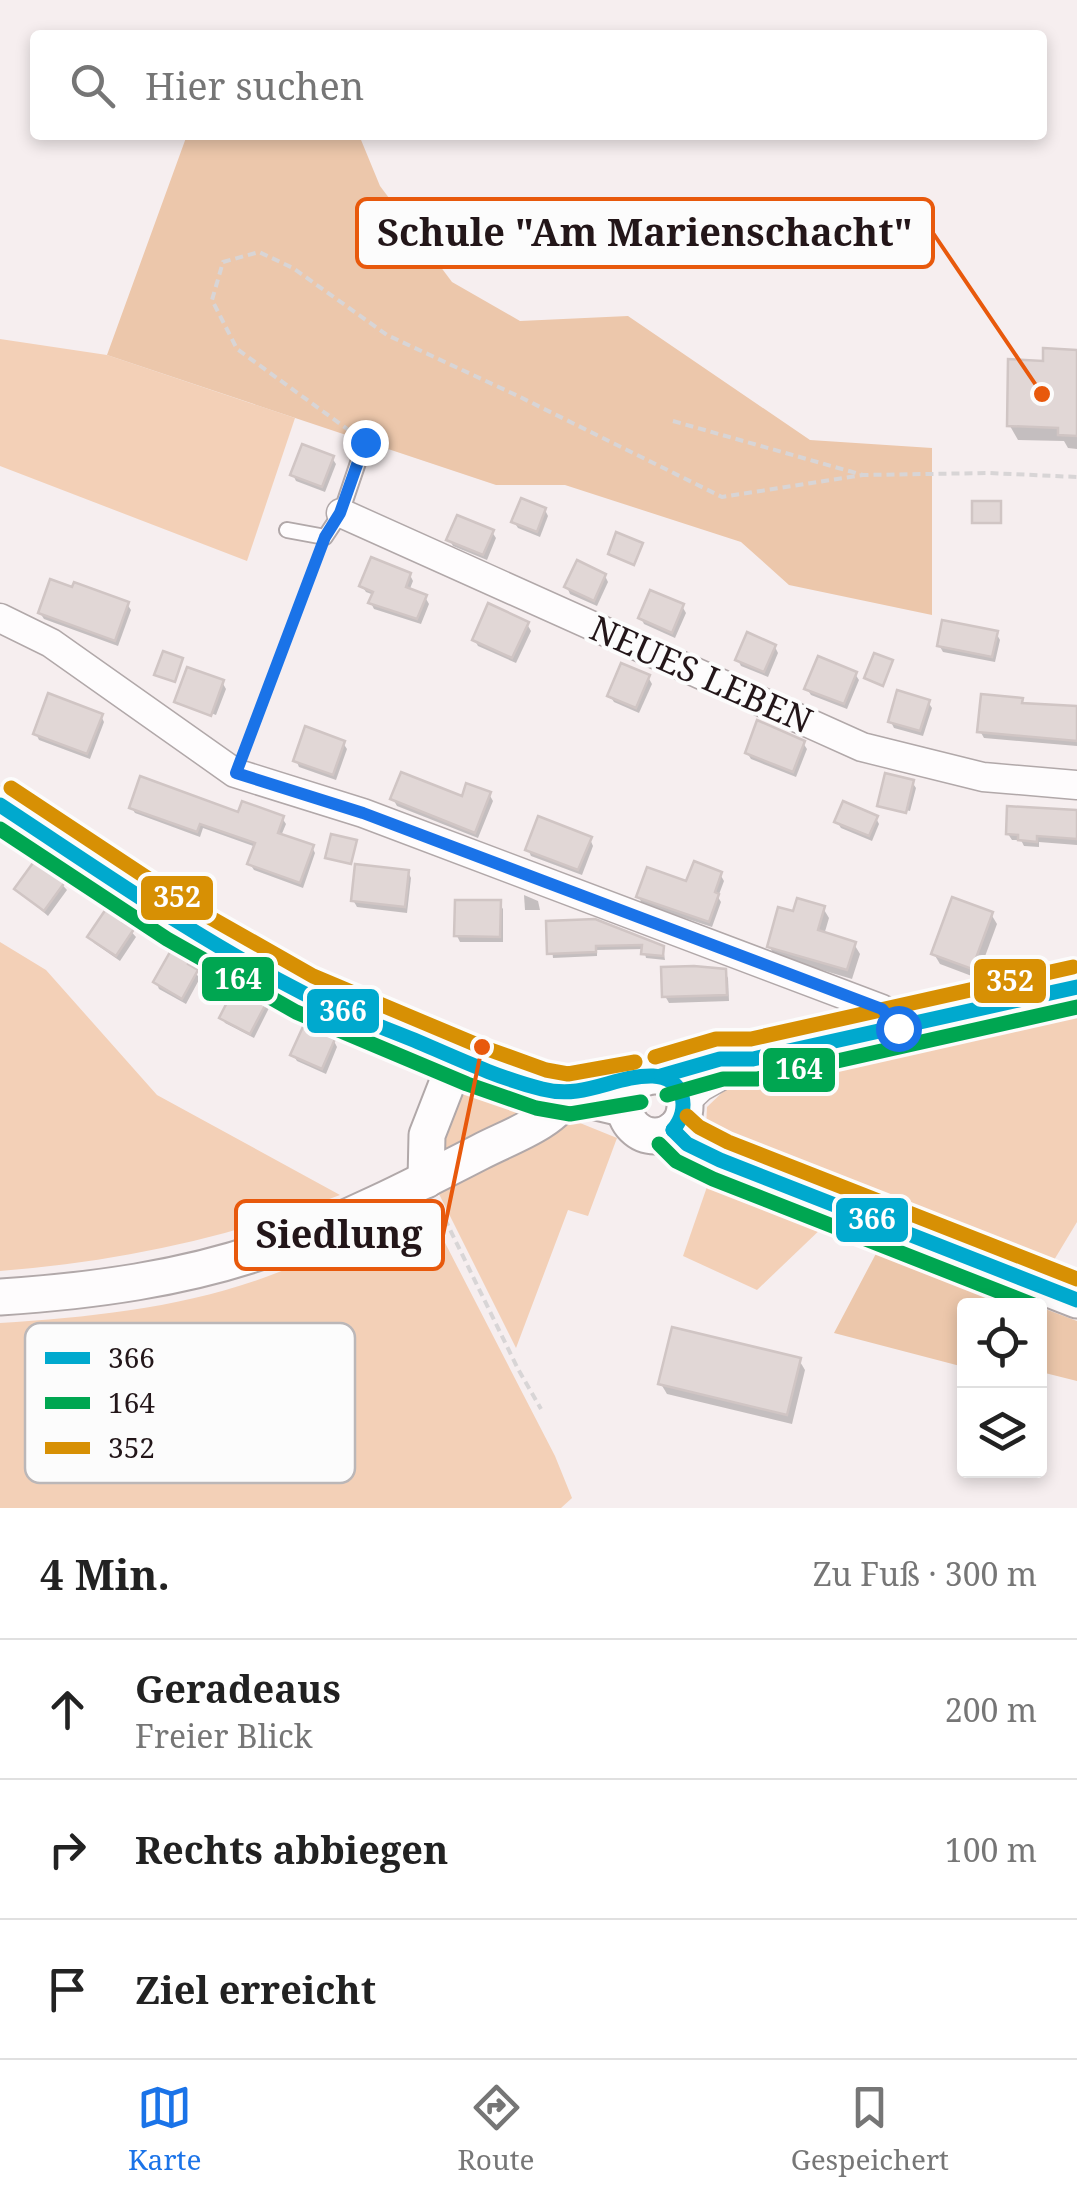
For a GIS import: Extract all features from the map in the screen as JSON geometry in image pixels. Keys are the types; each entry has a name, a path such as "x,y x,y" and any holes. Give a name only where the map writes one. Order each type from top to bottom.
{"street":[{"name":"NEUES LEBEN","path":"340,513 862,747 982,777 1077,785"},
{"path":"0,618 51,642 236,773 363,813 882,1009 898,1028"},
{"path":"0,805 178,922 304,994 456,1058 542,1089 568,1094 676,1084 687,1144 1077,1300"},
{"path":"641,1089 720,1059 752,1059 1077,987"},
{"path":"426,1180 426,1134 456,1058"},
{"path":"641,1089 633,1126 646,1134 662,1135 701,1087 752,1059"},
{"path":"0,1297 156,1279 268,1249 347,1218 426,1180 534,1124 562,1106 568,1094"}],"lane":[{"path":"287,530 325,537 340,513 365,442"}],"path":[{"path":"365,442 237,349 212,300 223,262 259,252 293,268 387,335 722,497 863,475 989,472 1077,477"},
{"path":"673,421 863,475"},
{"path":"236,773 325,537"},
{"path":"426,1180 541,1409"}],"shaded area":[{"path":"185,140 361,140 380,186 452,282 520,321 628,316 810,440 932,448 932,615 789,585 741,542 565,485 496,485 107,355"},
{"path":"0,339 107,355 295,418 247,561 0,466"},
{"path":"0,942 46,970 157,1095 340,1195 257,1224 173,1246 0,1271"},
{"path":"1077,1002 1077,1222 1048,1270 722,1139 706,1127 707,1107 730,1085"},
{"path":"467,1081 524,1100 524,1115 446,1162 438,1131"},
{"path":"561,1120 617,1138 588,1216 568,1210 516,1348 439,1194"},
{"path":"709,1181 825,1225 757,1290 683,1256"},
{"path":"425,1204 555,1456 572,1498 561,1508 0,1508 0,1323 176,1302 245,1284 298,1264"},
{"path":"880,1246 1017,1298 957,1298 957,1365 834,1333"},
{"path":"1047,1310 1077,1321 1077,1381 1047,1374"}],"building":[{"path":"1043,348 1077,350 1077,436 1058,435 1058,428 1007,426 1008,359 1043,361"},
{"path":"302,444 334,456 322,487 290,475"},
{"path":"521,498 546,508 537,532 511,522"},
{"path":"972,501 1001,501 1001,523 972,523"},
{"path":"457,515 494,530 483,555 446,540"},
{"path":"616,532 643,543 634,565 608,554"},
{"path":"371,557 411,573 406,587 427,595 417,619 368,603 373,592 359,586"},
{"path":"577,560 606,574 594,601 564,587"},
{"path":"50,579 72,587 74,582 129,602 115,641 38,613"},
{"path":"650,590 684,604 672,633 638,618"},
{"path":"488,603 529,622 512,658 472,640"},
{"path":"942,620 998,631 992,657 937,646"},
{"path":"747,632 776,645 764,672 735,660"},
{"path":"163,651 183,658 175,682 154,675"},
{"path":"874,653 893,660 883,686 864,678"},
{"path":"818,656 857,672 844,704 804,689"},
{"path":"621,663 650,675 636,708 607,696"},
{"path":"187,667 224,680 211,716 174,702"},
{"path":"897,690 930,700 920,731 888,722"},
{"path":"48,693 103,714 87,754 33,734"},
{"path":"981,694 1023,698 1022,703 1077,706 1077,741 977,732"},
{"path":"757,720 805,741 793,772 745,753"},
{"path":"305,726 345,741 333,775 293,761"},
{"path":"401,772 462,796 466,783 491,792 475,833 390,799"},
{"path":"885,773 914,780 906,813 877,806"},
{"path":"140,776 238,812 242,801 284,816 278,833 314,845 300,883 247,864 255,843 200,824 197,832 129,808"},
{"path":"843,801 878,816 869,836 834,822"},
{"path":"1007,806 1077,810 1077,839 1037,836 1037,842 1018,840 1018,835 1006,834"},
{"path":"538,816 592,837 578,870 525,850"},
{"path":"331,834 357,840 351,864 325,858"},
{"path":"38,856 54,867 51,872 65,882 44,911 14,889"},
{"path":"694,861 722,872 709,922 636,897 647,867 686,881"},
{"path":"355,864 409,870 405,907 351,901"},
{"path":"952,897 993,912 972,969 931,954"},
{"path":"797,898 825,906 818,930 856,942 847,970 767,947 778,907 793,911"},
{"path":"455,900 501,900 500,937 454,936"},
{"path":"110,903 128,916 123,922 134,929 116,956 87,937"},
{"path":"595,919 664,946 663,956 641,954 642,945 596,946 596,952 547,954 546,921"},
{"path":"174,945 193,955 188,964 198,970 182,999 153,982"},
{"path":"661,967 726,969 727,995 662,997"},
{"path":"238,981 269,998 250,1034 219,1018"},
{"path":"307,1018 324,1026 321,1033 335,1039 322,1069 290,1055"},
{"path":"672,1327 801,1358 787,1415 658,1384"}],"transit line":[{"name":"352","path":"11,788 188,905 313,976 546,1070 568,1074 635,1062"},
{"name":"366","path":"0,805 149,903 264,972 330,1006 477,1067 558,1092 639,1077 664,1078 682,1096 682,1113 673,1130"},
{"name":"164","path":"0,829 167,939 296,1012 467,1084 536,1108 570,1114 641,1102"},
{"name":"352","path":"655,1057 716,1039 751,1039 1073,967"},
{"name":"366","path":"661,1076 720,1059 753,1059 1077,987"},
{"name":"164","path":"667,1095 723,1079 757,1079 1077,1007"},
{"name":"352","path":"687,1116 728,1142 1077,1279"},
{"name":"366","path":"673,1130 687,1144 720,1160 1077,1300"},
{"name":"164","path":"659,1144 676,1161 713,1179 1016,1298"}],"place":[{"name":"Schule \"Am Marienschacht\"","path":"1042,394"},
{"name":"Siedlung","path":"482,1047"}],"route":[{"path":"365,442 236,773 363,813 882,1009 898,1028"}]}
